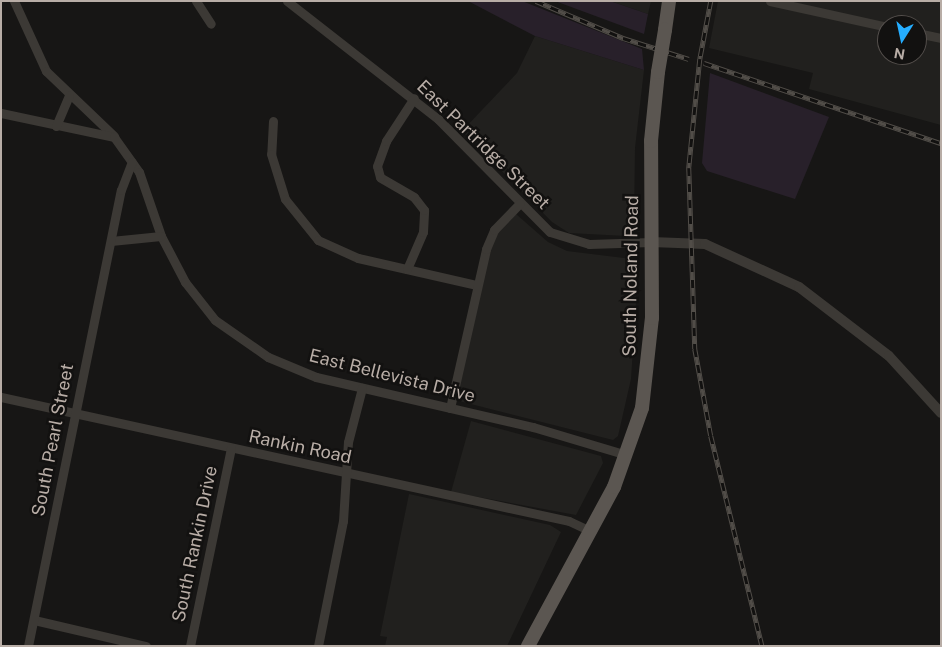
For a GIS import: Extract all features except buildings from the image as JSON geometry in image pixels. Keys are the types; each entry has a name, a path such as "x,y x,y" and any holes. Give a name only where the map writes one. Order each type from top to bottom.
{"main road":[{"name":"South Noland Road","path":"528,646 590,531 627,456 650,360 651,141 658,72 669,1"}],"street":[{"path":"14,1 36,57 70,96 114,137"},
{"path":"196,1 211,24"},
{"name":"East Partridge Street","path":"286,1 414,98 550,232 570,240 651,242"},
{"path":"770,1 877,24"},
{"path":"927,35 941,38"},
{"path":"56,126 70,96"},
{"path":"407,269 423,232 424,210 414,197 380,178 377,166 386,141 414,98"},
{"path":"1,113 114,137"},
{"path":"273,121 271,154 285,199 297,219 334,249 477,286"},
{"name":"East Bellevista Drive","path":"114,137 132,162 161,236 194,294 241,342 316,377 533,427 627,456"},
{"name":"South Pearl Street","path":"28,646 111,241 132,162"},
{"path":"450,408 477,286 494,230 520,203"},
{"path":"111,241 161,236"},
{"path":"651,242 705,244 799,287 889,356 941,413"},
{"path":"318,646 343,521 348,442 362,388"},
{"name":"Rankin Road","path":"1,397 569,522 590,531"},
{"name":"South Rankin Drive","path":"190,646 231,448"},
{"path":"34,620 146,646"}],"shaded area":[{"path":"468,1 522,1 642,49 644,70 535,36"},
{"path":"555,1 610,1 648,14 644,34"},
{"path":"610,1 651,1 648,14"},
{"path":"718,1 941,1 941,125 809,89 813,73 709,48"},
{"path":"535,36 644,70 635,148 634,222 626,236 569,233 552,222 462,131 517,73"},
{"path":"710,73 829,117 795,199 707,171 702,163"},
{"path":"516,214 548,242 567,251 632,259 636,303 631,379 618,436 613,440 459,401 457,395 490,251 496,235"},
{"path":"471,421 601,456 603,463 576,515 451,492"},
{"path":"409,494 550,525 561,532 507,646 385,646 387,637 380,636"}],"railway":[{"path":"536,1 623,38 689,59"},
{"path":"711,1 700,59 689,168 695,349 711,436 762,646"},
{"path":"704,63 941,143"}]}
